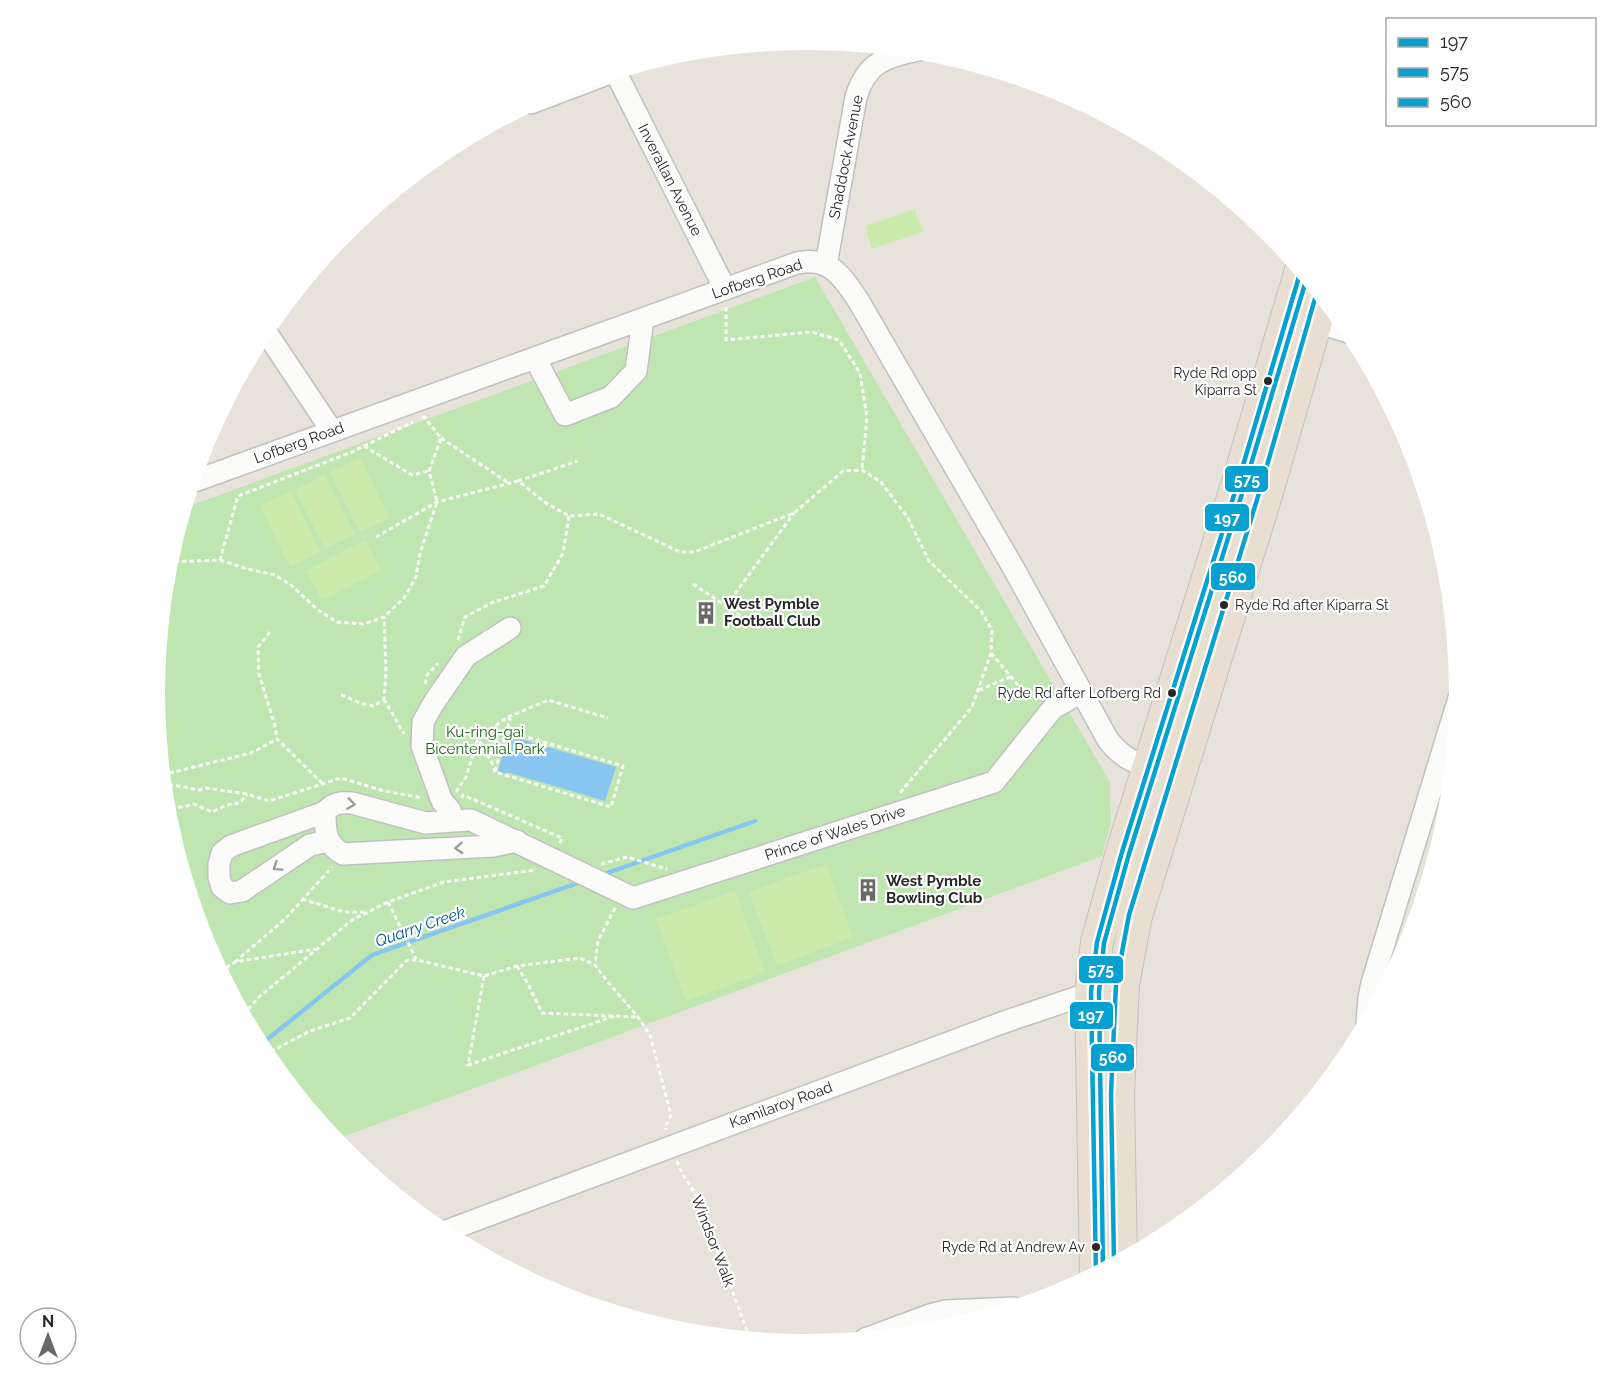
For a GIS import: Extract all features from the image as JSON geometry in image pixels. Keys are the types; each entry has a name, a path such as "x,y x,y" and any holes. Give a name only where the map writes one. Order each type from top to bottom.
{"highway":[{"path":"1121,1252 1118,1094 1123,984 1136,916 1268,492 1309,310 1304,285"},
{"path":"1095,1266 1090,992 1097,942 1239,479 1309,310"}],"street":[{"name":"Shaddock Avenue","path":"826,265 854,108 861,82 869,71 893,55"},
{"name":"Inverallan Avenue","path":"619,78 725,289"},
{"name":"Lofberg Road","path":"201,479 797,263 815,261 826,265"},
{"path":"826,265 844,280 858,300 1014,569 1108,740 1122,755 1135,763 1179,775"},
{"path":"1309,310 1332,322"},
{"path":"535,358 566,415 611,397 636,371 643,319"},
{"path":"271,339 332,431"},
{"path":"453,821 447,799 422,746 423,722 465,656 510,628"},
{"name":"Prince of Wales Drive","path":"330,808 343,802 426,823 471,820 633,897 994,782 1053,708 1082,692"},
{"path":"1369,1003 1372,983 1448,734"},
{"path":"330,808 326,830 336,848"},
{"path":"330,808 231,846 222,853 219,864 222,886 230,893 242,891 310,845 336,848 493,846 517,841"},
{"name":"Kamilaroy Road","path":"454,1228 1007,1021 1090,992 1123,984"},
{"path":"893,1329 946,1311 985,1309"}],"path":[{"path":"725,289 726,340 811,332 838,340 860,372 867,417 862,470"},
{"path":"220,560 238,496 363,446 424,417 441,438 508,482"},
{"path":"178,561 220,560 275,575 291,585 318,610 337,622 363,624 384,618 404,598 416,577 420,553 437,502 429,471 441,438"},
{"path":"363,446 412,476 429,471"},
{"path":"376,537 437,502 518,481 578,461"},
{"path":"726,606 794,513 843,471 862,470 881,482 908,519 929,561 981,611 992,630 991,653 972,706 899,795"},
{"path":"518,481 546,503 569,516 599,514 680,552 694,552 794,513"},
{"path":"693,584 747,620"},
{"path":"384,618 386,674 384,699 405,737"},
{"path":"270,632 258,647 259,674 277,739 324,784 330,808"},
{"path":"991,653 1017,684 1053,708"},
{"path":"979,690 1011,677"},
{"path":"340,695 374,706 384,699"},
{"path":"172,785 247,794 269,801 341,778 384,791 447,799 466,777 478,738 508,717 548,700 608,718"},
{"path":"495,772 510,719 508,717"},
{"path":"495,772 611,807 623,766 507,731"},
{"path":"478,738 495,772"},
{"path":"170,772 251,753 277,739"},
{"path":"175,807 194,804 212,812 227,805 240,803 247,794"},
{"path":"227,967 285,919 302,899 336,848"},
{"path":"627,857 672,870"},
{"path":"249,1009 352,920 366,912 444,882 556,868 559,862"},
{"path":"274,1050 310,1031 350,1018 407,960 416,958 484,976 517,966 580,958 595,965 598,941 623,892"},
{"path":"302,899 344,912 366,912"},
{"path":"388,902 416,958"},
{"path":"235,962 317,949"},
{"name":"Windsor Walk","path":"595,965 650,1035 670,1115 665,1127 682,1173 698,1198 747,1331"},
{"path":"517,966 542,1013 638,1017"},
{"path":"484,976 468,1065 615,1016"}],"green space":[{"path":"915,209 923,232 872,249 865,226"},
{"name":"Ku-ring-gai Bicentennial Park","path":"815,277 1110,782 1111,822 1102,856 344,1136 297,1083 251,1013 213,938 186,858 170,776 165,692 170,608 186,526 193,505"},
{"path":"360,457 389,518 360,532 330,472"},
{"path":"324,475 355,534 325,549 295,490"},
{"path":"291,491 320,552 290,567 260,506"},
{"path":"365,540 381,570 322,600 306,571"},
{"path":"826,864 853,937 777,966 749,892"},
{"path":"735,891 765,972 686,1001 656,919"}],"water":[{"path":"509,734 616,767 605,801 498,771"}],"waterway":[{"name":"Quarry Creek","path":"607,873 755,821"},
{"name":"Quarry Creek","path":"267,1039 372,955 578,883"}],"transit line":[{"name":"197","path":"1096,1265 1091,992 1097,942 1122,852 1239,479 1299,278"},
{"name":"575","path":"1103,1262 1099,992 1104,943 1129,854 1304,286"},
{"name":"560","path":"1114,1256 1111,1094 1116,984 1129,915 1260,490 1315,299"}],"place":[{"name":"Ryde Rd opp Kiparra St","path":"1268,381"},
{"name":"Ryde Rd after Kiparra St","path":"1224,605"},
{"name":"West Pymble Football Club","path":"706,613"},
{"name":"Ryde Rd after Lofberg Rd","path":"1172,693"},
{"name":"West Pymble Bowling Club","path":"868,890"},
{"name":"Ryde Rd at Andrew Av","path":"1096,1247"}]}
